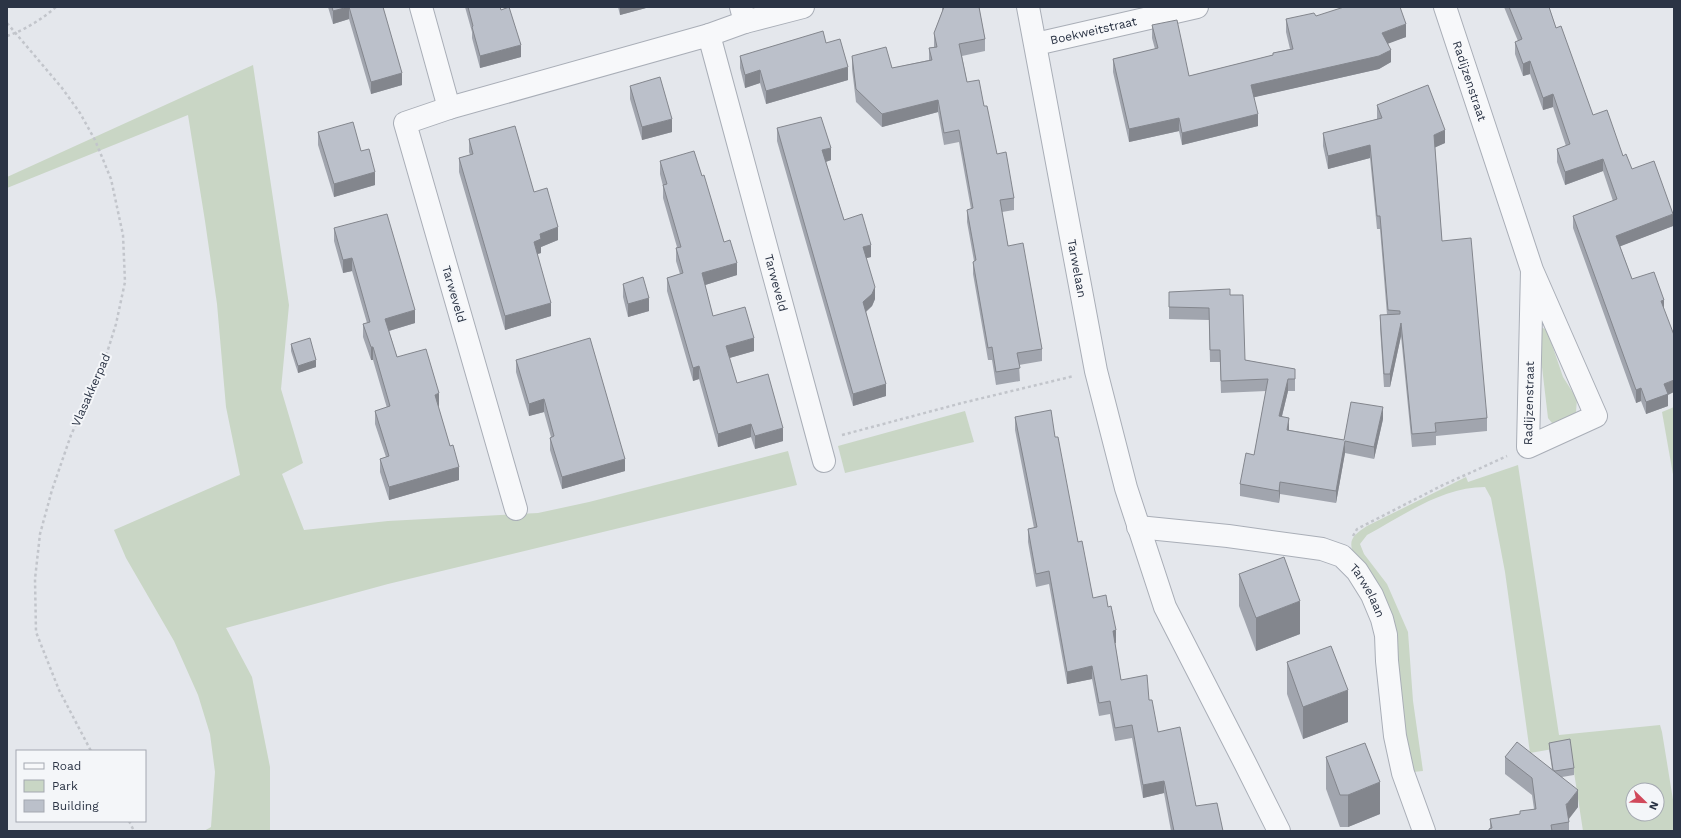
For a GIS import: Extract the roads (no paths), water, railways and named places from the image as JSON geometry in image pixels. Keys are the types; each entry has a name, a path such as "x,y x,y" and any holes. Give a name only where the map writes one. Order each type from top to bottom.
{"street":[{"path":"421,7 449,108"},
{"name":"Tarweveld","path":"516,509 405,124 449,108 709,35 743,15 803,7"},
{"name":"Tarwelaan","path":"1028,7 1096,371 1107,418 1138,527 1165,607 1242,756 1278,831"},
{"name":"Boekweitstraat","path":"1036,44 1197,7"},
{"name":"Radijzenstraat","path":"1445,7 1532,270 1596,416 1528,447 1532,270"},
{"name":"Tarweveld","path":"709,35 821,452"},
{"name":"Tarwelaan","path":"1138,527 1228,536 1322,549 1342,556 1357,571 1372,595 1382,619 1386,635 1386,661 1395,736 1403,773 1424,831"}]}
